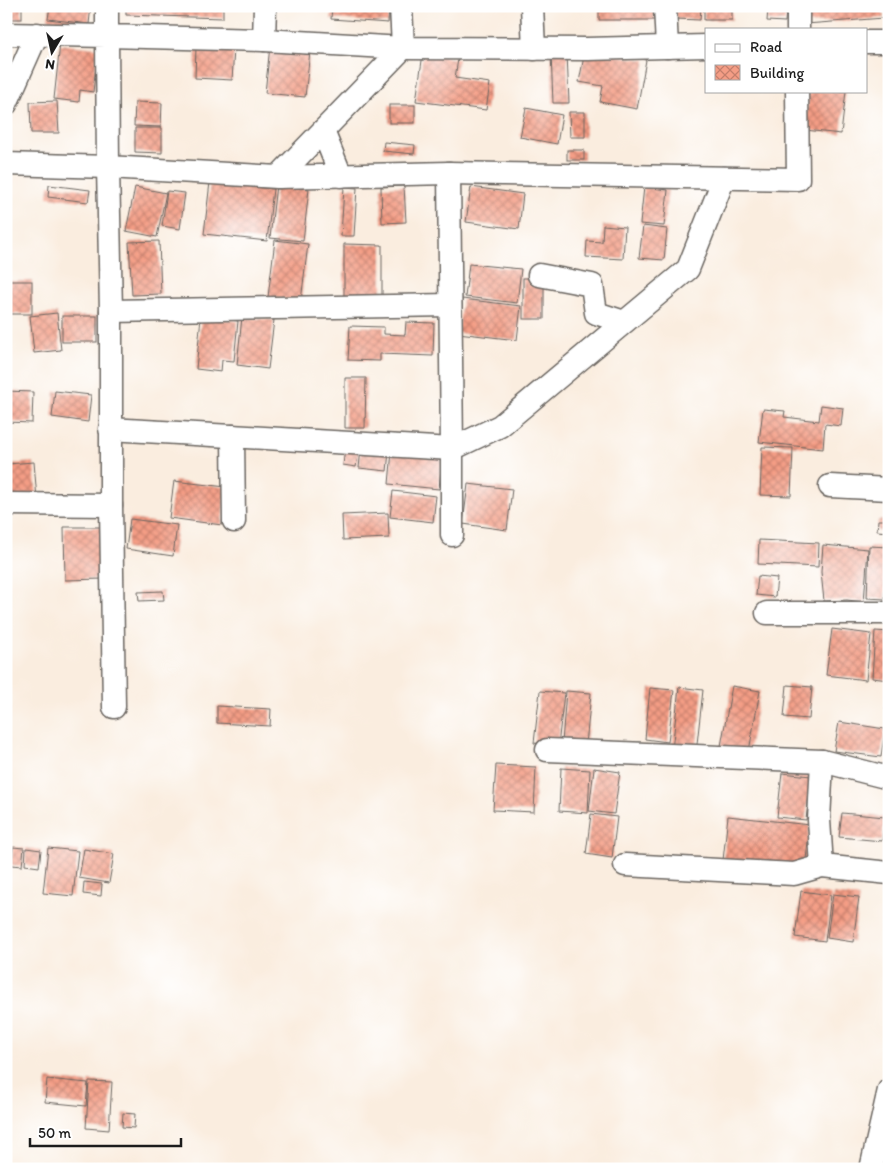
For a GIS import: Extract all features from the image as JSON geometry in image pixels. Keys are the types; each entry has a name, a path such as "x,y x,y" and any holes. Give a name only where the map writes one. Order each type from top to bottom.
{"street":[{"path":"107,6 114,707"},
{"path":"264,6 264,40"},
{"path":"278,177 403,48 402,6"},
{"path":"532,6 534,49"},
{"path":"665,6 667,47"},
{"path":"798,6 798,28"},
{"path":"6,34 264,40 403,48 587,49 705,46"},
{"path":"6,104 36,34"},
{"path":"868,42 889,42"},
{"path":"6,164 108,167 278,177 449,173 798,179 798,92"},
{"path":"323,131 341,176"},
{"path":"449,173 452,535"},
{"path":"110,429 452,449 500,426 688,269 724,178"},
{"path":"539,275 592,286 596,313 624,322"},
{"path":"111,311 450,305"},
{"path":"233,436 234,521"},
{"path":"830,486 889,489"},
{"path":"6,504 111,505"},
{"path":"767,613 889,613"},
{"path":"547,750 822,761 889,778"},
{"path":"822,761 819,820 822,866"},
{"path":"626,865 794,874 822,866 889,873"},
{"path":"871,1169 889,1090"}],"building":[{"path":"6,6 22,6 22,19 6,19"},
{"path":"50,6 91,6 89,24 48,19"},
{"path":"126,6 223,6 223,18 126,15"},
{"path":"332,6 389,6 388,23 331,19"},
{"path":"599,6 655,6 655,20 599,20"},
{"path":"676,6 701,6 700,20 676,19"},
{"path":"704,6 732,6 732,20 704,20"},
{"path":"805,6 883,6 884,18 806,24"},
{"path":"768,8 786,9 785,22 767,21"},
{"path":"60,44 98,48 93,92 80,90 79,102 54,99"},
{"path":"270,46 310,51 305,97 265,93"},
{"path":"196,47 234,49 232,80 195,78"},
{"path":"585,51 646,60 637,109 600,102 603,86 579,82"},
{"path":"567,52 569,103 553,103 551,53"},
{"path":"423,54 458,59 455,78 490,83 486,110 416,101"},
{"path":"809,92 846,92 841,134 805,130"},
{"path":"57,101 59,133 31,133 30,102"},
{"path":"135,102 162,103 161,127 134,126"},
{"path":"389,105 415,105 415,123 389,123"},
{"path":"526,108 562,115 557,144 520,137"},
{"path":"569,112 585,112 585,137 570,137"},
{"path":"135,128 162,128 162,153 135,152"},
{"path":"384,142 415,145 414,154 383,151"},
{"path":"567,150 584,150 584,160 567,160"},
{"path":"210,182 273,189 267,241 204,234"},
{"path":"49,185 90,190 88,202 48,197"},
{"path":"276,185 309,189 303,241 270,238"},
{"path":"404,186 406,222 382,223 381,187"},
{"path":"135,187 166,193 157,237 126,231"},
{"path":"344,187 357,188 354,236 341,236"},
{"path":"471,187 523,194 519,229 466,222"},
{"path":"644,187 668,190 664,226 640,224"},
{"path":"167,191 185,193 180,229 162,226"},
{"path":"603,225 625,227 623,259 586,257 587,241 602,242"},
{"path":"643,226 667,229 664,260 639,258"},
{"path":"275,240 308,244 301,301 268,297"},
{"path":"159,241 161,294 132,295 129,242"},
{"path":"344,244 382,245 382,296 344,296"},
{"path":"469,264 521,269 517,303 465,297"},
{"path":"523,278 544,278 544,319 523,319"},
{"path":"6,281 32,281 32,314 6,314"},
{"path":"462,299 521,306 517,340 458,333"},
{"path":"57,313 61,350 34,353 30,316"},
{"path":"62,316 97,316 97,342 62,342"},
{"path":"201,317 238,321 234,361 222,360 221,372 196,369"},
{"path":"242,317 274,320 268,369 237,365"},
{"path":"406,322 434,323 433,356 380,354 380,361 348,360 350,326 384,327 384,334 405,335"},
{"path":"345,378 366,378 365,428 345,428"},
{"path":"6,391 33,392 32,423 6,422"},
{"path":"55,391 91,395 88,422 52,417"},
{"path":"821,405 843,408 841,426 825,424 823,449 759,442 763,409 785,411 784,417 819,421"},
{"path":"762,447 793,448 791,496 760,495"},
{"path":"345,448 359,450 356,467 343,465"},
{"path":"361,449 389,452 387,471 359,468"},
{"path":"392,451 442,456 439,489 389,484"},
{"path":"34,462 37,499 11,501 7,464"},
{"path":"174,481 226,487 222,525 169,518"},
{"path":"468,484 512,489 507,530 463,524"},
{"path":"393,491 436,496 433,522 390,517"},
{"path":"388,513 389,538 343,540 342,515"},
{"path":"130,519 177,525 173,556 126,549"},
{"path":"878,520 889,520 889,532 877,531"},
{"path":"64,527 102,527 103,579 65,580"},
{"path":"759,540 819,543 818,567 758,564"},
{"path":"823,545 868,549 864,602 847,600 824,601 821,572"},
{"path":"869,546 889,547 889,572 886,572 885,599 867,598"},
{"path":"758,576 777,578 775,597 756,595"},
{"path":"163,591 164,600 139,601 138,592"},
{"path":"832,629 871,634 866,680 826,675"},
{"path":"875,631 889,632 889,680 872,678"},
{"path":"787,685 812,687 809,719 784,717"},
{"path":"732,686 760,691 749,751 721,746"},
{"path":"679,687 703,690 696,753 672,750"},
{"path":"650,688 674,690 668,742 645,739"},
{"path":"540,691 564,693 558,746 534,743"},
{"path":"566,691 591,693 586,745 562,743"},
{"path":"888,691 889,710 885,710"},
{"path":"217,706 271,709 270,726 217,723"},
{"path":"839,722 885,729 881,757 834,751"},
{"path":"496,765 536,767 534,812 493,810"},
{"path":"561,768 590,770 588,813 559,811"},
{"path":"594,768 620,772 614,814 589,811"},
{"path":"782,773 811,776 806,820 777,817"},
{"path":"842,813 885,817 882,841 839,837"},
{"path":"591,814 617,817 612,858 586,854"},
{"path":"728,816 810,825 805,868 723,860"},
{"path":"13,847 24,848 22,866 11,865"},
{"path":"26,848 41,850 39,867 25,865"},
{"path":"48,848 78,851 73,896 43,893"},
{"path":"84,849 114,854 109,883 79,878"},
{"path":"84,882 102,884 101,896 83,894"},
{"path":"801,891 831,895 825,941 795,937"},
{"path":"833,894 859,897 853,942 827,938"},
{"path":"47,1079 88,1083 86,1106 45,1102"},
{"path":"89,1081 112,1082 109,1130 86,1128"},
{"path":"123,1113 135,1114 134,1128 122,1127"}]}
